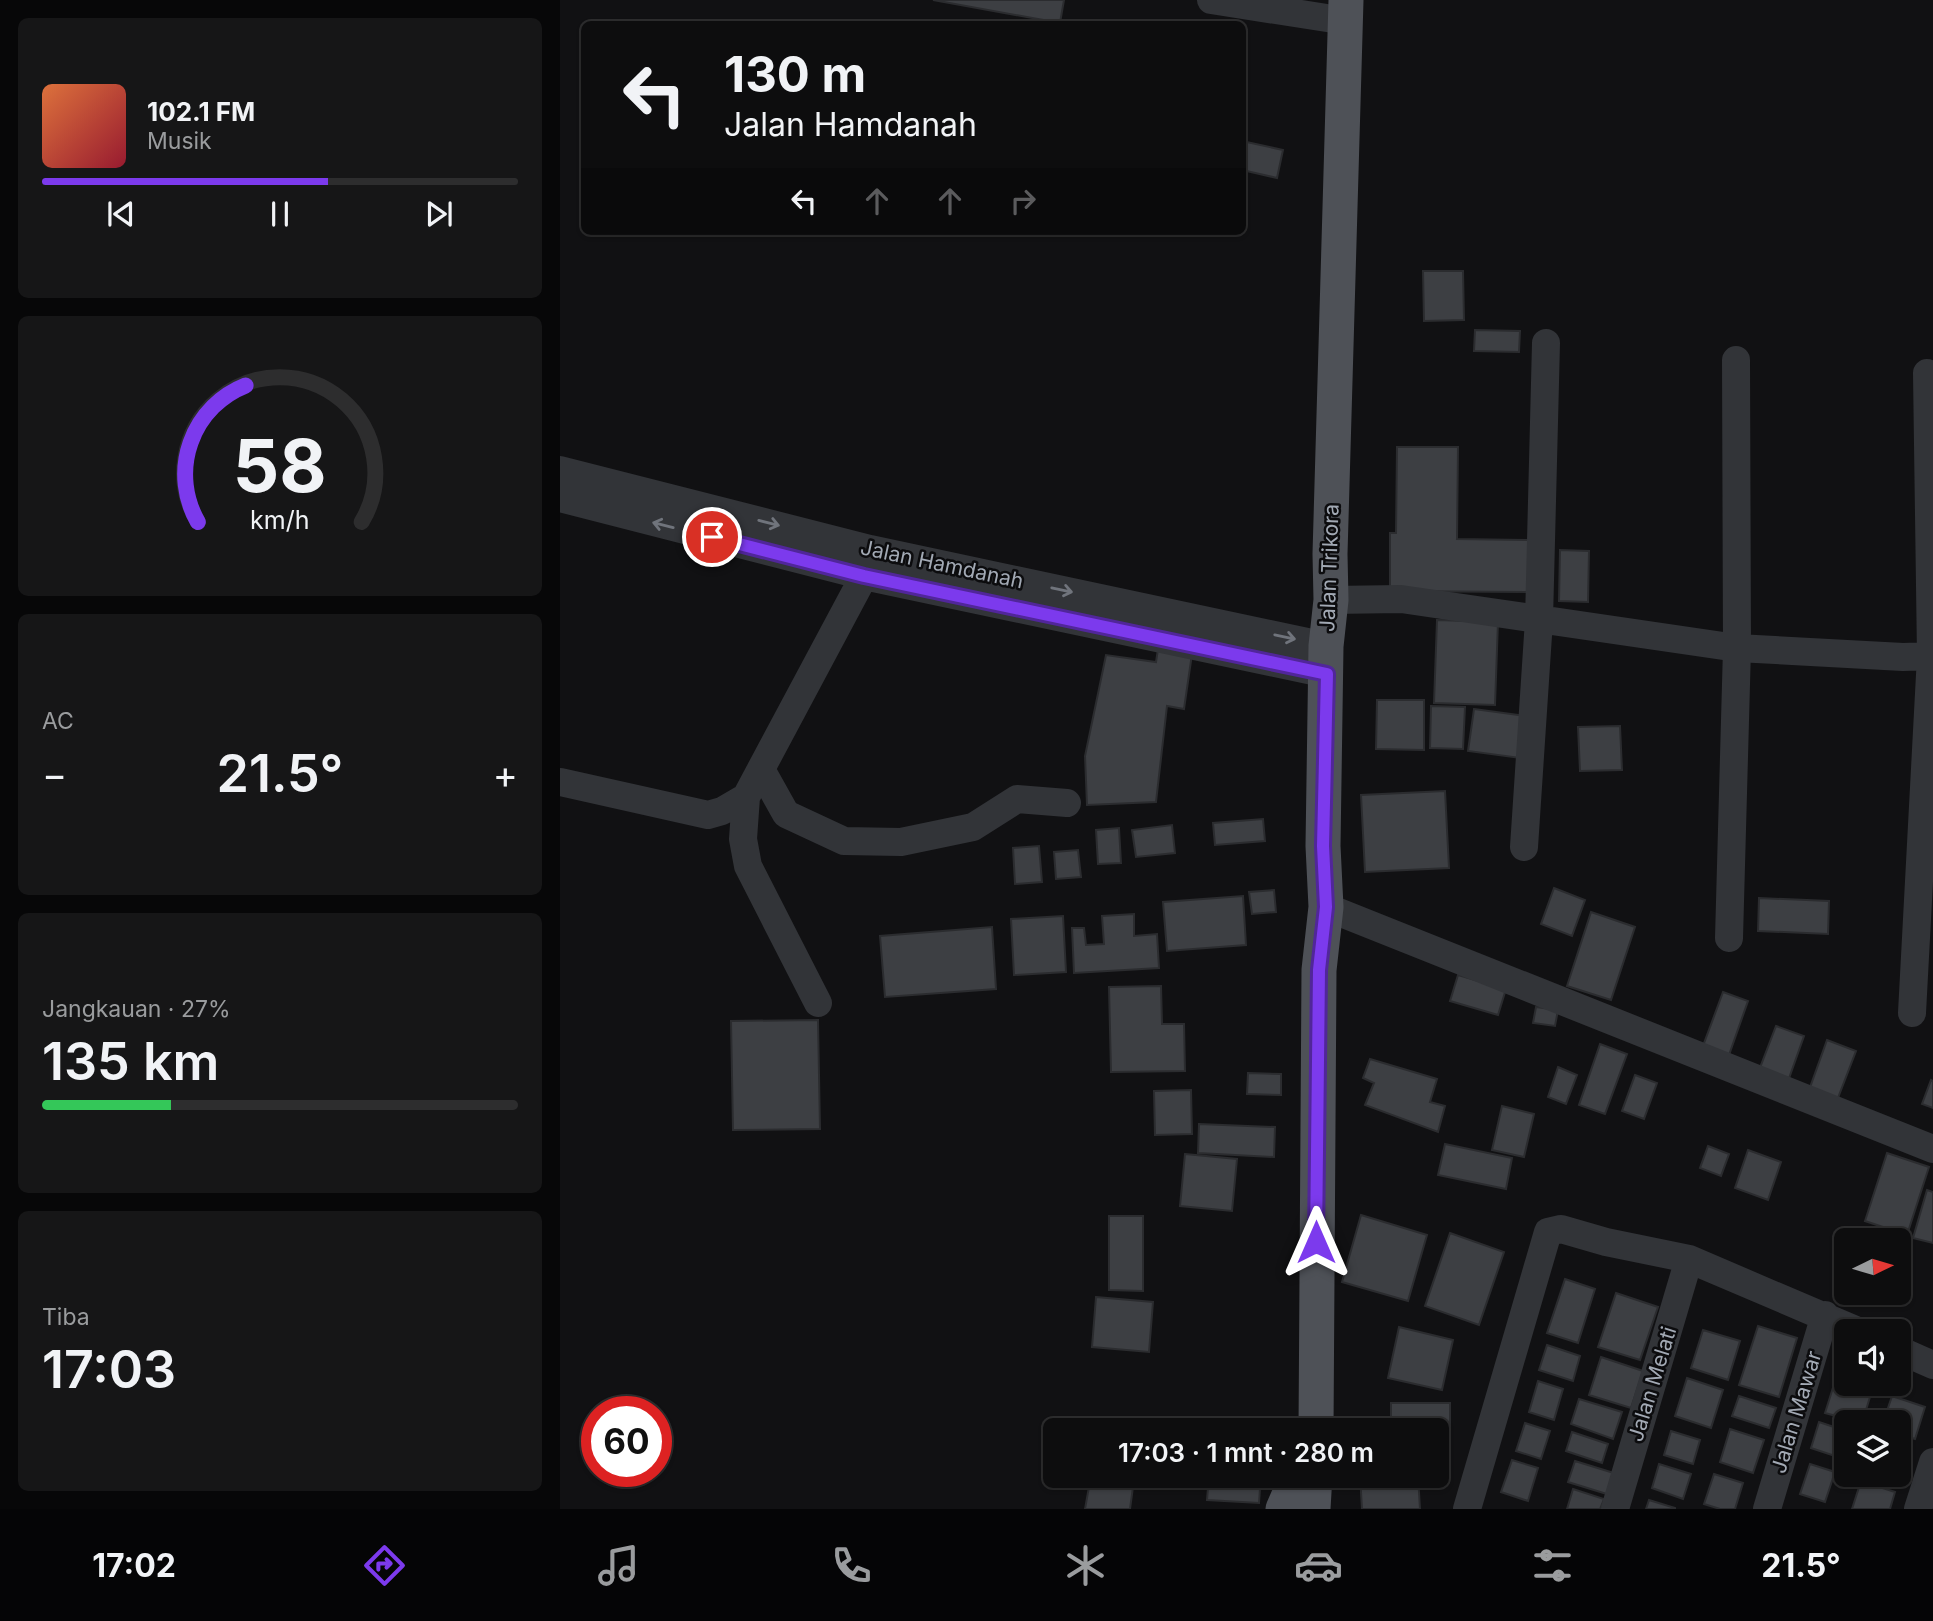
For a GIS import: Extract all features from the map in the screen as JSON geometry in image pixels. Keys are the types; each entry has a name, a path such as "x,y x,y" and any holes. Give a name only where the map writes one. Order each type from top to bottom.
{"main road":[{"name":"Jalan Trikora","path":"1316,1418 1319,970 1326,907 1323,846 1327,660 1331,600 1330,554 1346,10"},
{"path":"1283,1509 1292,1488"},
{"path":"1313,1509 1314,1488"}],"street":[{"path":"1211,0 1346,10"},
{"path":"1524,847 1538,620 1546,343"},
{"path":"1729,938 1737,649 1736,360"},
{"path":"1912,1013 1926,862 1932,656 1927,373"},
{"name":"Jalan Hamdanah","path":"560,470 867,562"},
{"name":"Jalan Hamdanah","path":"560,498 1327,660"},
{"path":"818,1003 748,866 743,839 746,797 762,771 867,562"},
{"path":"1331,600 1401,599 1737,649 1932,656"},
{"path":"762,771 786,814 844,841 901,842 973,827 1017,799 1067,803"},
{"path":"560,782 708,815 722,811 746,797"},
{"path":"1326,907 1933,1149"},
{"path":"1467,1509 1548,1232 1561,1229 1606,1242 1689,1259 1834,1319"},
{"name":"Jalan Melati","path":"1615,1509 1689,1259"},
{"name":"Jalan Mawar","path":"1767,1509 1825,1315"},
{"path":"1911,1356 1933,1366"},
{"path":"1918,1509 1933,1462"}],"building":[{"path":"933,0 1064,0 1060,21"},
{"path":"1246,142 1283,150 1277,178 1246,171"},
{"path":"1423,271 1463,271 1464,320 1424,321"},
{"path":"1475,330 1520,331 1519,352 1474,351"},
{"path":"1397,447 1458,447 1457,539 1531,540 1530,592 1390,591 1390,533 1396,533"},
{"path":"1560,550 1589,551 1588,602 1559,601"},
{"path":"1437,620 1498,622 1495,705 1434,703"},
{"path":"1158,649 1192,654 1184,709 1167,706 1156,802 1087,805 1085,756 1106,655 1156,662"},
{"path":"1377,700 1424,700 1424,750 1376,749"},
{"path":"1431,706 1465,707 1463,749 1430,748"},
{"path":"1474,709 1526,716 1520,758 1468,751"},
{"path":"1620,726 1622,770 1580,771 1578,727"},
{"path":"1445,791 1449,868 1365,872 1361,795"},
{"path":"1263,819 1265,841 1215,845 1213,823"},
{"path":"1172,825 1175,853 1136,857 1132,830"},
{"path":"1119,828 1121,863 1098,864 1096,830"},
{"path":"1039,846 1042,882 1015,884 1013,848"},
{"path":"1078,850 1081,877 1056,879 1054,852"},
{"path":"1554,888 1585,900 1572,936 1541,924"},
{"path":"1274,890 1276,912 1252,914 1249,892"},
{"path":"1243,896 1246,945 1167,951 1163,902"},
{"path":"1759,898 1829,901 1828,934 1758,931"},
{"path":"1591,912 1635,927 1611,1000 1567,986"},
{"path":"1134,914 1134,936 1157,934 1159,968 1074,973 1072,928 1084,928 1086,945 1104,944 1102,916"},
{"path":"1063,916 1066,972 1014,975 1011,919"},
{"path":"992,927 996,989 885,997 880,936"},
{"path":"1458,975 1506,989 1498,1015 1450,1001"},
{"path":"1161,986 1162,1024 1184,1024 1185,1071 1111,1072 1109,987"},
{"path":"1723,992 1748,1001 1729,1055 1703,1046"},
{"path":"1536,1007 1558,1010 1555,1026 1533,1023"},
{"path":"818,1020 820,1129 733,1130 731,1021"},
{"path":"1776,1026 1804,1036 1787,1084 1758,1073"},
{"path":"1827,1040 1856,1051 1836,1103 1808,1093"},
{"path":"1600,1044 1627,1054 1605,1114 1579,1105"},
{"path":"1370,1059 1437,1079 1430,1102 1445,1106 1438,1132 1365,1105 1374,1083 1363,1078"},
{"path":"1558,1067 1577,1075 1566,1104 1548,1097"},
{"path":"1248,1073 1281,1074 1281,1095 1247,1094"},
{"path":"1635,1075 1657,1083 1644,1119 1622,1111"},
{"path":"1931,1080 1933,1081 1933,1108 1922,1104"},
{"path":"1191,1090 1192,1134 1155,1135 1154,1091"},
{"path":"1502,1106 1534,1114 1524,1157 1492,1150"},
{"path":"1199,1124 1275,1127 1274,1157 1198,1153"},
{"path":"1445,1144 1512,1158 1506,1189 1438,1175"},
{"path":"1708,1146 1729,1154 1721,1176 1700,1168"},
{"path":"1748,1150 1781,1162 1768,1200 1735,1188"},
{"path":"1887,1153 1929,1167 1909,1228 1886,1228 1865,1221"},
{"path":"1185,1154 1237,1159 1232,1211 1180,1206"},
{"path":"1927,1190 1933,1192 1933,1243 1913,1238"},
{"path":"1361,1215 1427,1235 1408,1301 1342,1282"},
{"path":"1109,1216 1143,1216 1143,1291 1109,1290"},
{"path":"1450,1233 1504,1252 1479,1325 1425,1306"},
{"path":"1565,1279 1595,1289 1578,1343 1547,1333"},
{"path":"1616,1293 1658,1307 1640,1360 1598,1347"},
{"path":"1096,1297 1153,1302 1149,1352 1092,1347"},
{"path":"1758,1326 1797,1338 1779,1397 1739,1385"},
{"path":"1399,1327 1453,1340 1442,1390 1388,1378"},
{"path":"1703,1330 1740,1341 1728,1380 1691,1368"},
{"path":"1547,1345 1580,1356 1573,1381 1539,1370"},
{"path":"1601,1357 1643,1371 1631,1408 1589,1395"},
{"path":"1687,1378 1723,1390 1711,1428 1675,1416"},
{"path":"1538,1381 1563,1389 1554,1420 1529,1412"},
{"path":"1834,1384 1834,1396 1870,1396 1866,1410 1834,1410 1834,1415 1825,1413"},
{"path":"1739,1396 1776,1408 1769,1428 1732,1416"},
{"path":"1892,1396 1925,1407 1915,1439 1911,1438 1911,1410 1887,1410"},
{"path":"1579,1399 1622,1412 1613,1439 1571,1424"},
{"path":"1391,1403 1450,1403 1450,1453 1449,1418 1391,1418"},
{"path":"1819,1422 1834,1427 1834,1456 1811,1448"},
{"path":"1525,1423 1550,1431 1541,1459 1516,1451"},
{"path":"1730,1429 1764,1440 1753,1473 1720,1462"},
{"path":"1671,1431 1700,1440 1693,1464 1664,1455"},
{"path":"1572,1432 1608,1444 1602,1463 1566,1451"},
{"path":"1512,1460 1538,1468 1528,1501 1501,1492"},
{"path":"1575,1461 1617,1474 1610,1495 1568,1482"},
{"path":"1659,1464 1691,1474 1683,1499 1652,1488"},
{"path":"1810,1464 1834,1472 1825,1502 1800,1494"},
{"path":"1714,1474 1743,1483 1735,1509 1720,1509 1704,1504"},
{"path":"1859,1487 1880,1487 1895,1492 1890,1509 1852,1509"},
{"path":"1089,1488 1133,1488 1130,1509 1085,1509"},
{"path":"1208,1488 1260,1488 1259,1503 1207,1500"},
{"path":"1361,1488 1419,1488 1420,1509 1362,1509"},
{"path":"1573,1489 1604,1499 1600,1509 1567,1509"},
{"path":"1649,1500 1675,1508 1675,1509 1646,1509"}],"route":[{"path":"712,537 864,576 1327,674 1323,846 1326,907 1319,970 1316,1242"}]}
